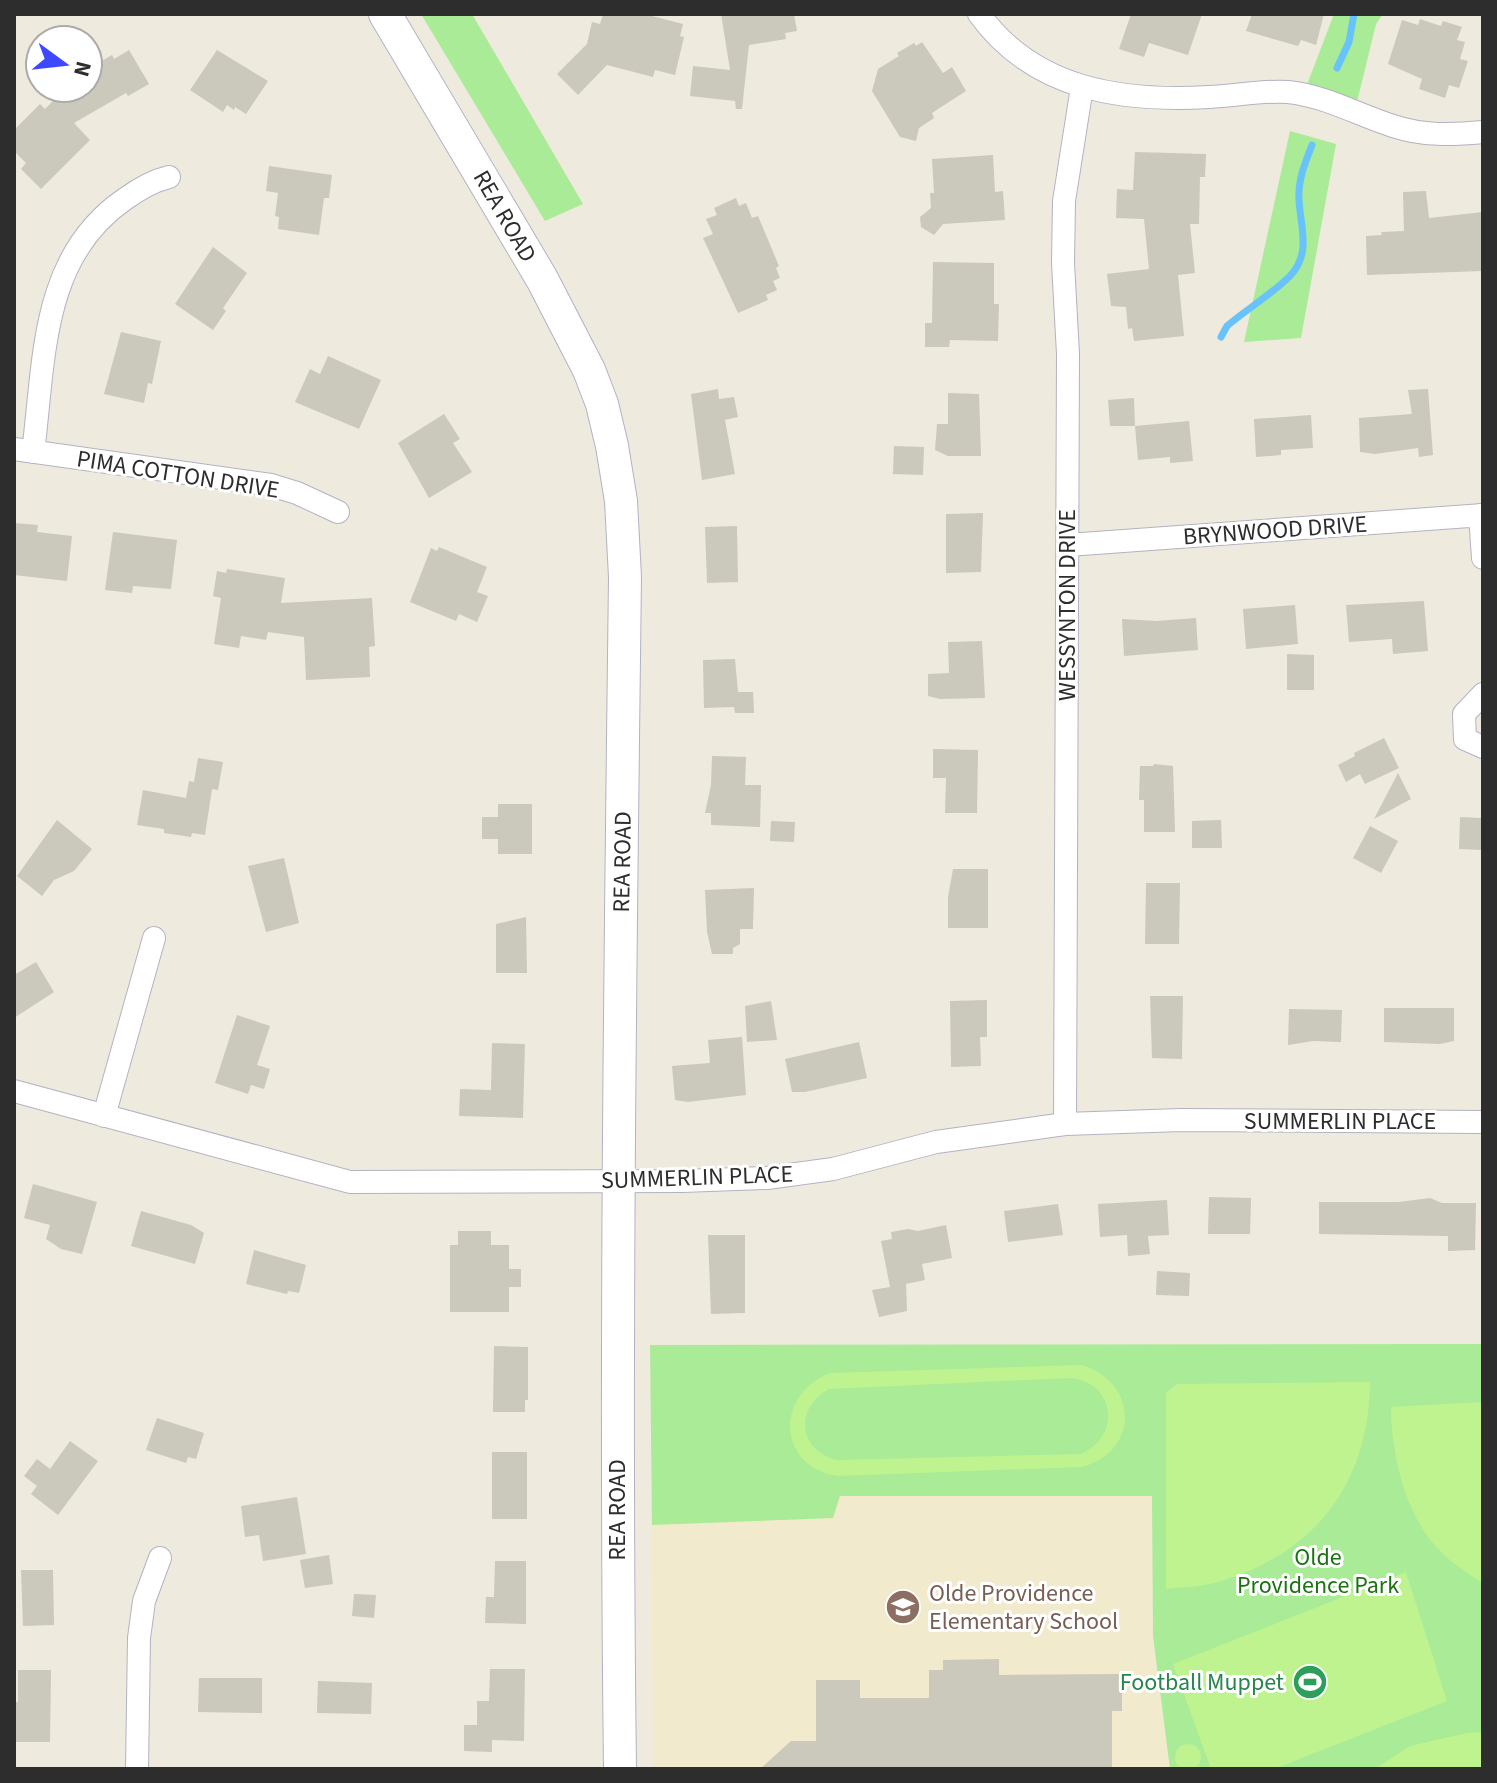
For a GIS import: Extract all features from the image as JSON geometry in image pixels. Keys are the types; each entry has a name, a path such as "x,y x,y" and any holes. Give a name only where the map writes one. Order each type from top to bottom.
{"main road":[{"name":"REA ROAD","path":"385,14 542,279 589,370 602,404 621,501 625,577 618,1181 620,1769"}],"street":[{"path":"979,14 1020,55 1055,78 1082,87 1155,98 1287,92 1343,106 1392,126 1416,132 1443,136 1483,132"},
{"name":"WESSYNTON DRIVE","path":"1065,1124 1068,354 1063,263 1064,201 1082,87"},
{"path":"24,450 50,316 65,269 84,236 110,208 143,186 169,177"},
{"name":"PIMA COTTON DRIVE","path":"24,450 271,485 338,512"},
{"path":"1482,515 1483,558"},
{"name":"BRYNWOOD DRIVE","path":"1068,545 1482,515"},
{"path":"1483,694 1464,714 1465,739 1483,747"},
{"path":"104,1116 154,938"},
{"name":"SUMMERLIN PLACE","path":"14,1091 350,1182 767,1178 833,1169 936,1142 1065,1124 1181,1120 1483,1122"},
{"path":"137,1769 139,1638 144,1601 160,1558"}],"shaded area":[{"name":"Olde Providence Elementary School","path":"845,1496 1152,1496 1153,1635 1170,1769 653,1769 651,1506"}],"green space":[{"path":"421,14 472,14 583,204 545,221"},
{"path":"1334,14 1383,14 1376,24 1356,106 1305,90"},
{"path":"1290,131 1336,144 1301,338 1244,342"},
{"name":"Olde Providence Park","path":"1483,1344 1483,1769 1170,1769 1153,1636 1152,1496 840,1496 833,1518 652,1525 650,1345"},
{"path":"1080,1365 1099,1373 1113,1385 1122,1399 1125,1416 1123,1432 1115,1447 1101,1459 1082,1467 838,1476 818,1470 803,1459 794,1445 790,1429 792,1413 799,1397 812,1383 830,1373","holes":["1070,1378 1096,1389 1108,1410 1103,1435 1081,1454 837,1460 814,1447 805,1428 810,1407 829,1389"]},
{"path":"1370,1382 1367,1419 1359,1453 1347,1483 1329,1511 1307,1534 1281,1554 1250,1571 1215,1583 1166,1589 1166,1393 1177,1384"},
{"path":"1483,1402 1483,1584 1442,1553 1419,1523 1398,1465 1391,1407"},
{"name":"Football Muppet","path":"1406,1572 1447,1701 1274,1769 1211,1769 1173,1664"},
{"path":"1483,1732 1483,1769 1375,1769 1410,1746"},
{"path":"1188,1744 1197,1748 1201,1757 1197,1766 1188,1770 1179,1766 1175,1757 1179,1748"}],"building":[{"path":"603,14 644,14 683,24 680,36 684,37 675,75 655,70 653,77 607,65 578,95 557,74 587,44 592,22 600,24"},
{"path":"721,14 794,14 797,31 785,33 786,39 749,45 742,109 736,109 735,101 690,96 693,66 730,70"},
{"path":"1131,14 1202,14 1188,55 1149,43 1144,57 1119,49"},
{"path":"1252,14 1324,14 1316,45 1301,40 1298,46 1246,31"},
{"path":"1420,19 1441,26 1443,21 1462,27 1457,40 1465,42 1460,59 1468,61 1459,88 1449,85 1445,98 1419,89 1422,79 1388,64 1402,20 1418,25"},
{"path":"922,42 943,73 952,67 966,91 932,113 934,118 919,128 916,141 900,137 872,91 878,69 899,56 897,53"},
{"path":"129,50 149,84 128,96 126,93 74,123 90,140 41,189 21,169 26,163 14,151 14,130 40,104 45,109 50,104 104,104 104,60 112,55 114,59"},
{"path":"217,50 268,81 246,114 227,105 223,112 190,90"},
{"path":"1135,152 1206,154 1205,177 1200,177 1199,224 1190,224 1195,273 1178,275 1184,336 1134,341 1132,328 1128,329 1126,307 1111,306 1107,274 1149,269 1144,219 1116,218 1117,189 1133,190"},
{"path":"993,155 995,192 1003,191 1005,220 943,224 934,235 921,227 920,217 931,208 930,193 934,193 932,159"},
{"path":"269,166 332,175 329,198 324,198 319,235 278,229 279,217 275,216 278,193 266,191"},
{"path":"1426,191 1429,218 1483,212 1483,271 1367,275 1366,236 1404,231 1403,192"},
{"path":"736,198 739,206 746,203 752,218 758,216 779,266 776,268 780,278 773,281 777,290 766,295 768,300 738,313 703,238 713,234 706,219 717,215 714,208"},
{"path":"213,247 247,273 223,308 226,311 213,330 175,304"},
{"path":"933,262 994,263 994,304 999,304 998,341 950,340 949,347 925,347 925,323 932,323"},
{"path":"121,332 161,341 152,384 148,383 144,403 104,394"},
{"path":"328,356 381,380 359,429 295,402 310,369 320,374"},
{"path":"718,389 719,399 734,397 738,417 725,420 735,474 702,480 691,394"},
{"path":"1428,389 1433,455 1419,457 1418,448 1375,454 1360,452 1359,418 1412,414 1408,390"},
{"path":"948,393 979,394 981,456 948,456 935,450 937,424 948,424"},
{"path":"1134,398 1135,426 1110,426 1108,400"},
{"path":"444,414 460,439 453,443 472,472 429,498 398,443"},
{"path":"1311,415 1313,448 1281,450 1281,455 1256,457 1254,419"},
{"path":"1189,421 1193,461 1170,463 1170,457 1138,460 1135,426"},
{"path":"894,446 924,447 923,475 893,474"},
{"path":"983,513 981,572 946,573 946,514"},
{"path":"14,523 38,525 37,532 72,536 67,581 14,575"},
{"path":"737,526 738,582 707,583 705,527"},
{"path":"113,532 177,540 171,589 133,586 132,593 105,590"},
{"path":"439,547 487,567 477,592 488,596 477,622 459,614 456,621 410,602 431,548 437,551"},
{"path":"227,569 285,578 281,603 372,598 375,646 369,647 370,677 306,680 304,637 268,632 266,640 241,636 239,648 214,644 221,598 213,596 217,571 226,573"},
{"path":"1424,601 1428,651 1393,654 1392,639 1349,642 1346,605"},
{"path":"1295,605 1298,644 1246,649 1243,609"},
{"path":"1196,618 1198,650 1124,656 1122,619 1156,621"},
{"path":"982,641 985,698 940,699 928,696 928,674 949,673 948,642"},
{"path":"1287,654 1314,655 1314,690 1287,690"},
{"path":"735,659 738,692 753,692 754,713 735,713 734,707 704,708 703,660"},
{"path":"1384,738 1399,768 1365,784 1360,774 1346,782 1338,765"},
{"path":"933,749 978,750 977,813 945,813 946,778 933,778"},
{"path":"712,756 746,757 745,785 761,785 760,827 711,825 711,813 705,813 711,785"},
{"path":"198,758 223,762 218,790 212,789 205,835 192,833 191,837 137,825 143,790 186,798 189,781 194,782"},
{"path":"1140,766 1173,766 1175,832 1144,832 1144,800 1139,800"},
{"path":"1398,773 1411,799 1374,819"},
{"path":"498,804 532,804 532,854 498,854 498,839 482,839 482,817 498,817"},
{"path":"1460,817 1483,818 1483,850 1459,849"},
{"path":"57,820 92,849 74,871 54,880 42,896 17,876"},
{"path":"1221,820 1222,848 1192,848 1192,821"},
{"path":"771,821 795,822 794,842 770,841"},
{"path":"1370,826 1398,841 1381,873 1353,858"},
{"path":"284,858 299,923 266,932 248,866"},
{"path":"953,869 988,869 988,928 948,928 948,897"},
{"path":"1146,883 1180,883 1179,944 1145,944"},
{"path":"754,888 753,929 740,929 740,944 733,948 733,954 712,954 707,932 705,890"},
{"path":"526,917 527,973 496,973 496,924"},
{"path":"36,962 54,992 14,1018 14,975"},
{"path":"1150,996 1183,996 1182,1059 1152,1058"},
{"path":"987,1000 987,1037 980,1037 981,1066 951,1067 950,1001"},
{"path":"771,1001 777,1040 747,1042 745,1006"},
{"path":"1384,1008 1454,1008 1454,1041 1440,1044 1384,1042"},
{"path":"1289,1009 1342,1010 1341,1042 1313,1041 1288,1045"},
{"path":"237,1015 270,1026 257,1065 270,1069 264,1089 251,1085 248,1094 215,1083"},
{"path":"742,1037 746,1095 688,1102 675,1100 672,1066 710,1063 708,1040"},
{"path":"859,1042 867,1078 792,1092 785,1059"},
{"path":"492,1043 525,1044 523,1118 459,1116 460,1089 491,1090"},
{"path":"33,1184 97,1202 82,1254 61,1249 46,1239 50,1225 24,1218"},
{"path":"1209,1197 1251,1198 1250,1234 1208,1234"},
{"path":"1430,1198 1442,1203 1476,1203 1475,1250 1448,1251 1448,1236 1319,1234 1319,1202 1399,1202"},
{"path":"1167,1200 1169,1235 1148,1236 1150,1254 1128,1256 1127,1235 1100,1237 1098,1204"},
{"path":"1058,1204 1063,1235 1008,1242 1004,1211"},
{"path":"141,1211 191,1225 204,1233 195,1264 131,1246"},
{"path":"946,1225 952,1258 922,1264 925,1280 906,1284 907,1311 879,1317 872,1290 890,1287 881,1241 892,1239 891,1232 918,1231"},
{"path":"458,1231 491,1231 491,1245 509,1245 509,1269 521,1269 521,1287 509,1287 509,1312 450,1312 450,1245 458,1245"},
{"path":"708,1235 745,1235 745,1313 711,1314"},
{"path":"254,1250 306,1265 299,1293 288,1291 287,1294 246,1284"},
{"path":"1157,1271 1190,1273 1189,1296 1156,1295"},
{"path":"494,1346 528,1347 528,1400 525,1400 525,1412 493,1412"},
{"path":"157,1418 204,1433 196,1459 188,1457 186,1463 146,1450"},
{"path":"70,1441 98,1461 58,1515 31,1494 37,1486 24,1476 37,1459 50,1469"},
{"path":"492,1452 527,1452 527,1519 492,1519"},
{"path":"297,1497 306,1554 263,1561 259,1535 245,1537 241,1506"},
{"path":"329,1555 333,1584 305,1588 300,1560"},
{"path":"495,1561 526,1561 526,1624 485,1623 486,1597 494,1597"},
{"path":"21,1570 53,1570 54,1625 23,1626"},
{"path":"354,1594 376,1595 374,1618 352,1616"},
{"path":"999,1659 999,1675 1122,1674 1122,1711 1112,1711 1112,1769 760,1769 791,1741 816,1741 816,1680 860,1680 860,1698 929,1698 929,1670 943,1670 943,1660"},
{"path":"490,1669 525,1669 524,1741 492,1740 492,1752 464,1751 464,1725 477,1725 477,1701 489,1701"},
{"path":"18,1670 51,1670 50,1742 14,1742"},
{"path":"199,1678 262,1678 262,1713 198,1712"},
{"path":"318,1681 372,1683 371,1714 317,1713"}],"waterway":[{"path":"1337,68 1349,42 1354,14"},
{"path":"1221,337 1227,326 1275,289 1297,267 1303,249 1300,185 1312,145"}],"place":[{"name":"Olde Providence Elementary School","path":"903,1607"},
{"name":"Football Muppet","path":"1310,1682"}]}
